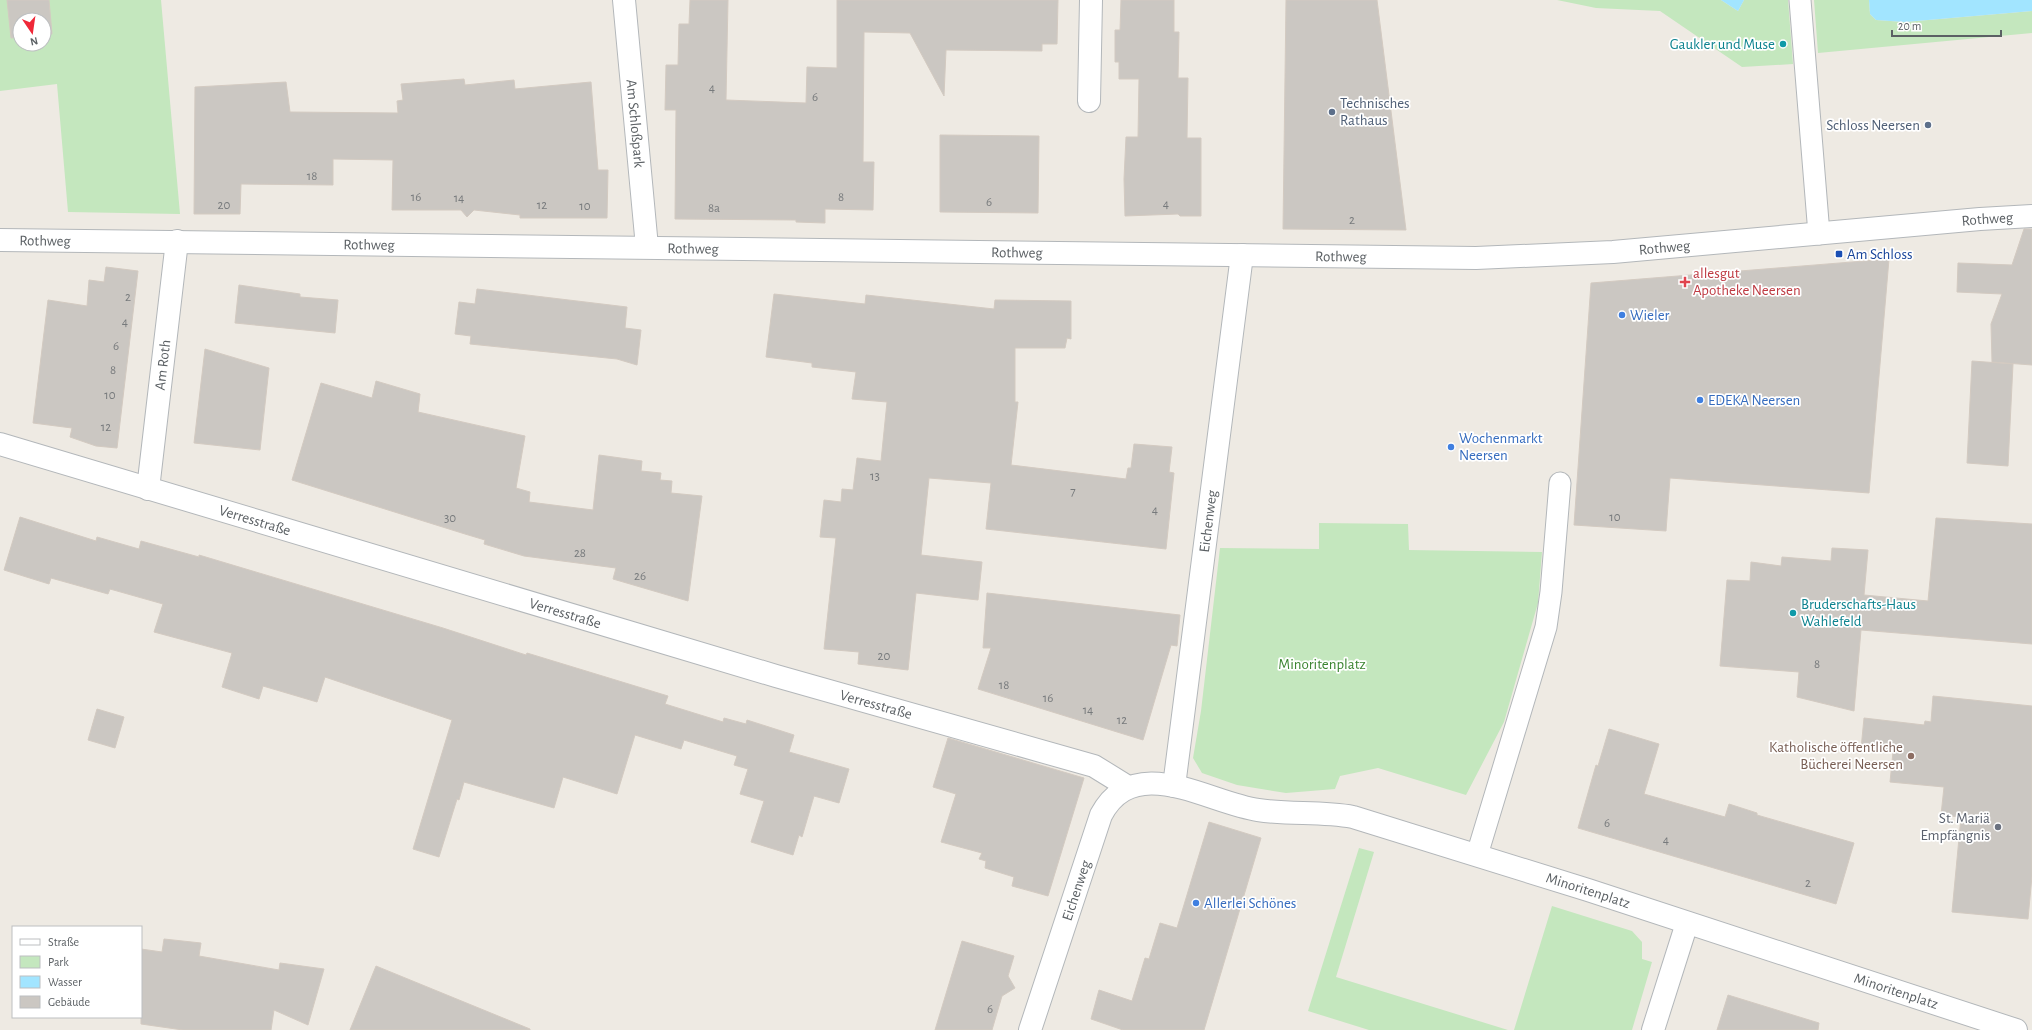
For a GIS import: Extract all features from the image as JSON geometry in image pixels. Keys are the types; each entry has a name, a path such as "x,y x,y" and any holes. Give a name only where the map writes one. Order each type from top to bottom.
{"street":[{"name":"Am Schloßpark","path":"624,0 647,247"},
{"path":"1089,101 1090,0"},
{"name":"Rothweg","path":"0,240 647,247 1424,259 1524,257 1621,252 1980,219 2032,216"},
{"name":"Am Roth","path":"148,489 177,241"},
{"name":"Eichenweg","path":"1030,1030 1101,815 1112,798 1128,787 1164,785 1242,256"},
{"name":"Verresstraße","path":"0,444 776,676 1094,766 1128,787"},
{"name":"Minoritenplatz","path":"1164,785 1257,810 1326,813 1353,817 1477,855 2016,1030"},
{"path":"1653,1030 1687,923"}],"lane":[{"path":"1800,0 1819,234"},
{"path":"1477,855 1546,627 1551,592 1560,483"}],"green space":[{"path":"0,0 161,0 180,214 68,212 57,84 0,91"},
{"path":"1557,0 1721,0 1738,11 1744,0 1788,0 1793,64 1742,67 1660,11 1596,8"},
{"path":"1814,0 1869,0 1870,14 1876,20 1905,22 2032,11 2032,33 1818,53"},
{"name":"Minoritenplatz","path":"1319,523 1408,524 1409,550 1542,552 1538,603 1504,722 1466,795 1378,768 1340,776 1335,789 1286,793 1237,785 1202,773 1193,758 1201,711 1220,548 1319,549"},
{"path":"1359,848 1374,852 1336,977 1508,1030 1369,1030 1308,1011"},
{"path":"1552,906 1632,931 1642,942 1642,959 1652,962 1632,1030 1514,1030"}],"water":[{"path":"1721,0 1744,0 1738,11"},
{"path":"1869,0 2032,0 2032,11 1905,22 1876,20 1870,14"}],"building":[{"path":"7,0 49,0 50,12 12,12 11,38"},
{"path":"690,0 728,0 726,100 806,103 807,67 837,68 837,0 1058,0 1057,44 1042,44 1042,51 946,50 944,96 910,33 864,32 863,162 874,162 873,210 825,209 825,223 796,222 796,220 675,219 676,110 665,110 666,65 678,65 679,24 689,24"},
{"path":"1121,0 1174,0 1174,32 1179,32 1178,78 1188,78 1187,138 1201,138 1201,216 1180,216 1178,214 1125,216 1124,179 1126,137 1138,137 1139,79 1119,79 1119,62 1115,62 1115,30 1120,30"},
{"path":"1286,0 1377,0 1406,230 1283,229"},
{"path":"464,79 465,85 514,80 515,89 591,82 598,170 608,170 607,218 520,218 520,215 474,210 467,217 461,210 392,210 393,160 333,159 333,185 241,184 240,214 194,214 195,87 286,82 290,112 398,113 397,101 403,100 401,84"},
{"path":"940,135 1039,136 1038,213 940,212"},
{"path":"2024,229 2032,229 2032,365 1992,362 1991,324 2002,294 1957,292 1958,263 2012,265"},
{"path":"1889,259 1869,493 1670,478 1666,531 1574,525 1591,283"},
{"path":"106,267 138,271 117,448 96,446 70,437 72,428 33,423 48,300 87,306 89,280 104,282"},
{"path":"239,285 300,294 300,297 338,300 335,333 235,323"},
{"path":"477,289 627,307 625,328 641,330 637,365 617,359 470,344 471,336 455,334 459,302 475,304"},
{"path":"774,294 865,304 866,295 994,309 995,300 1071,301 1071,339 1067,338 1065,348 1015,348 1015,402 1018,402 1011,465 1126,479 1128,468 1131,468 1134,444 1172,447 1169,472 1174,473 1166,549 986,529 991,483 929,478 921,555 982,562 978,600 916,593 908,670 858,664 859,652 824,649 836,538 820,537 824,500 841,502 842,489 853,490 857,458 881,461 887,402 852,399 856,372 812,367 812,363 766,357"},
{"path":"205,349 269,368 260,450 194,443"},
{"path":"1972,361 2013,364 2008,466 1967,463"},
{"path":"376,381 420,394 418,412 525,436 516,488 530,492 529,502 593,510 599,455 642,461 641,471 661,473 660,480 672,481 671,493 702,496 688,601 613,579 616,568 524,556 484,544 485,540 292,480 321,383 372,398"},
{"path":"20,517 96,541 97,537 139,549 141,541 199,557 199,555 443,628 526,655 527,653 668,696 665,704 723,722 724,718 746,724 747,720 794,735 789,752 849,769 839,803 814,796 802,837 799,835 793,855 751,842 764,801 740,794 748,769 734,765 737,756 684,740 681,749 635,735 617,794 563,777 554,808 464,782 459,800 457,799 439,857 413,849 452,720 325,677 317,702 263,686 259,699 222,687 232,653 154,632 163,604 110,589 108,594 51,578 49,584 4,570"},
{"path":"1936,518 2032,524 2032,644 1861,630 1854,711 1797,697 1799,672 1720,666 1727,580 1750,581 1751,562 1781,566 1782,557 1831,561 1832,548 1868,550 1864,595 1928,601"},
{"path":"987,593 1180,615 1177,646 1171,645 1143,740 978,689 991,648 983,648"},
{"path":"1933,696 2032,706 2032,876 2028,919 1952,912 1961,817 1941,815 1944,787 1890,782 1893,752 1861,749 1864,718 1924,725 1925,721 1931,722"},
{"path":"97,709 124,717 115,748 88,740"},
{"path":"1609,729 1659,744 1644,794 1725,817 1729,804 1757,813 1757,815 1854,843 1836,904 1578,828 1596,765 1598,766"},
{"path":"948,738 1084,778 1048,896 1012,886 1014,877 985,868 986,861 979,859 982,853 941,842 956,794 933,787"},
{"path":"1209,822 1261,838 1204,1030 1123,1030 1091,1019 1099,990 1132,1001 1145,958 1149,959 1160,923 1177,928"},
{"path":"164,939 201,943 199,956 279,970 280,963 324,969 308,1025 274,1010 271,1030 183,1030 141,1024 142,949 162,952"},
{"path":"962,941 1014,956 1008,976 1015,988 1002,996 992,1030 935,1030"},
{"path":"376,966 530,1029 530,1030 350,1030"},
{"path":"1728,995 1819,1023 1818,1030 1717,1030"}],"place":[{"name":"Gaukler und Muse","path":"1783,44"},
{"name":"Technisches Rathaus","path":"1332,112"},
{"name":"Schloss Neersen","path":"1928,125"},
{"name":"Am Schloss","path":"1839,254"},
{"name":"allesgut Apotheke Neersen","path":"1685,282"},
{"name":"Wieler","path":"1622,315"},
{"name":"EDEKA Neersen","path":"1700,400"},
{"name":"Wochenmarkt Neersen","path":"1451,447"},
{"name":"Bruderschafts-Haus Wahlefeld","path":"1793,613"},
{"name":"Katholische öffentliche Bücherei Neersen","path":"1911,756"},
{"name":"St. Mariä Empfängnis","path":"1998,827"},
{"name":"Allerlei Schönes","path":"1196,903"}]}
